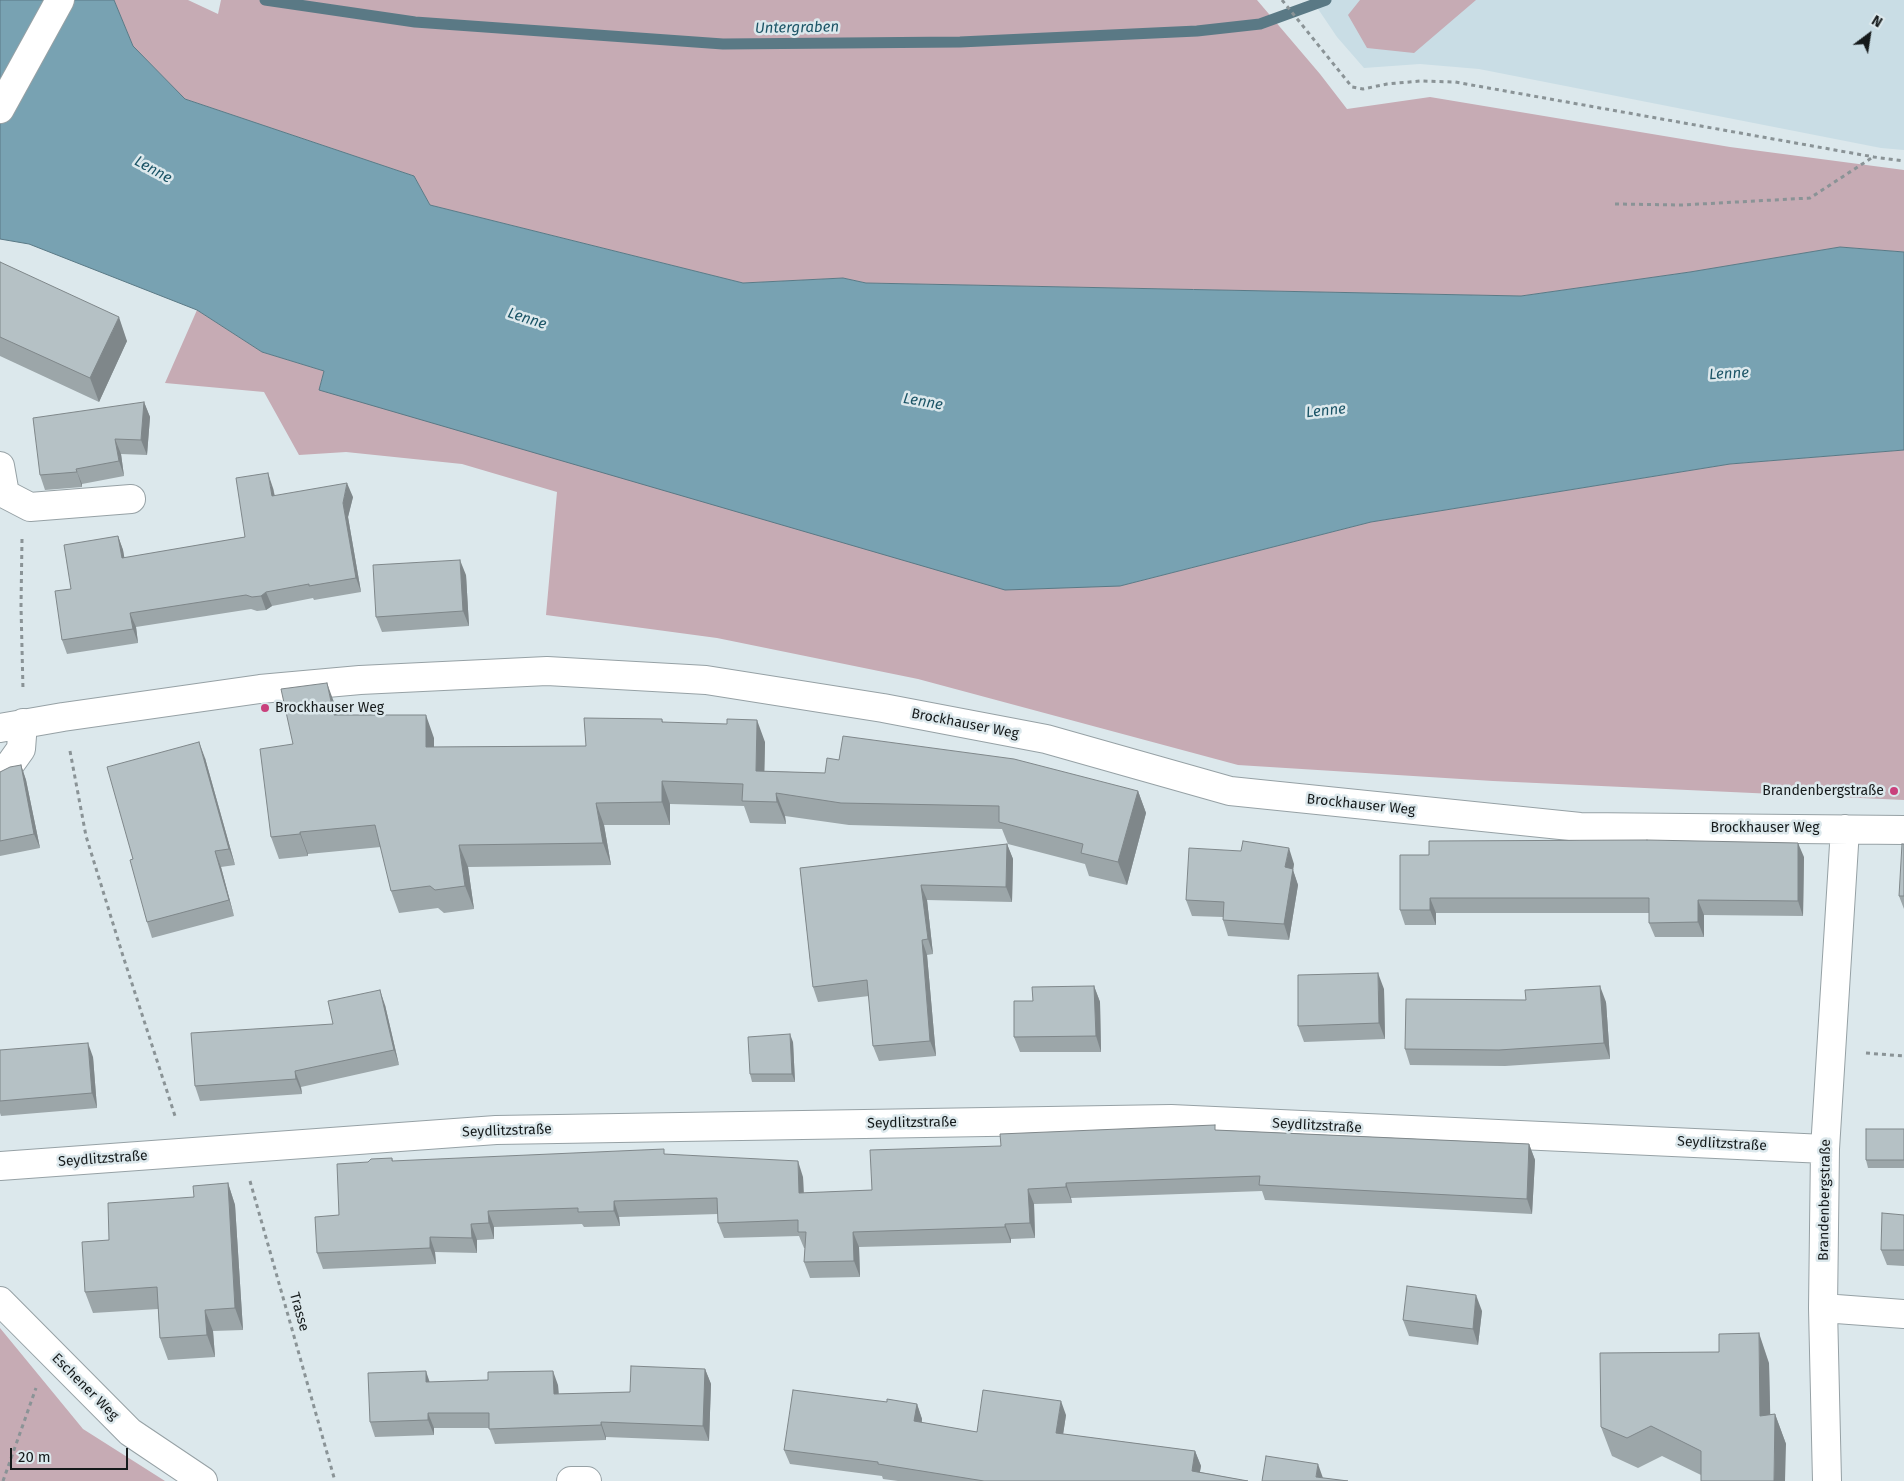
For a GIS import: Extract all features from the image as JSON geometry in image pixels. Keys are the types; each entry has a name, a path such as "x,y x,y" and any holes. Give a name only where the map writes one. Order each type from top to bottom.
{"street":[{"path":"0,109 60,0"},
{"path":"0,466 5,494 30,507 131,499"},
{"name":"Brockhauser Weg","path":"12,726 260,689 360,680 547,671 706,680 883,708 1046,739 1230,791 1580,828 1904,830"},
{"path":"0,772 6,770 21,749 12,726"},
{"name":"Brandenbergstraße","path":"1827,1481 1823,1308 1825,1149 1844,829"},
{"name":"Seydlitzstraße","path":"0,1166 496,1130 1171,1119 1825,1149"},
{"name":"Eschener Weg","path":"0,1302 130,1432 203,1481"},
{"path":"1823,1308 1904,1314"},
{"path":"570,1481 587,1481"}],"path":[{"path":"1282,0 1352,87 1363,90 1420,81 1455,82 1904,161"},
{"path":"1615,204 1682,205 1810,198 1874,157"},
{"path":"12,726 22,539 18,501"},
{"path":"63,717 86,836 187,1153"},
{"name":"Trasse","path":"241,1149 335,1481"},
{"path":"3,1481 39,1380"}],"shaded area":[{"path":"114,0 188,0 218,14 221,0 1257,0 1347,109 1430,97 1730,147 1904,170 1904,252 1840,247 1690,272 1521,296 866,283 843,278 743,283 430,205 414,176 185,99 133,46"},
{"path":"1312,0 1904,0 1904,150 1881,148 1479,69 1420,64 1364,68 1337,37"},
{"path":"1360,0 1476,0 1414,53 1367,48 1348,15"},
{"path":"197,310 262,352 324,371 319,390 1120,586 1371,522 1730,464 1904,450 1904,800 1493,781 1238,765 918,679 717,638 546,615 557,492 462,464 346,452 299,455 264,392 165,383"},
{"path":"0,1328 83,1429 165,1481 0,1481"}],"water":[{"name":"Lenne","path":"0,0 114,0 133,46 185,99 414,176 430,205 743,283 843,278 866,283 1521,296 1690,272 1840,247 1904,252 1904,450 1730,464 1371,522 1120,586 1005,590 319,390 324,371 262,352 197,310 29,244 0,239"}],"building":[{"path":"0,262 119,317 90,378 0,337"},
{"path":"144,402 141,440 115,439 119,461 76,469 77,472 40,475 33,418"},
{"path":"268,473 272,496 347,483 343,503 356,578 266,592 261,596 252,597 246,595 130,613 133,629 62,640 55,591 71,589 64,545 118,536 122,558 245,537 236,478"},
{"path":"460,560 463,611 376,617 373,565"},
{"path":"327,683 334,715 426,715 426,747 586,746 584,718 662,719 662,722 727,724 727,719 757,720 756,771 825,773 827,758 839,760 843,736 1014,759 1138,791 1118,862 1081,853 1083,844 999,822 999,806 841,803 776,793 777,802 742,801 743,784 662,781 662,802 596,803 603,843 459,845 465,886 435,890 430,886 391,891 375,825 300,832 300,834 271,837 260,749 293,744 281,689"},
{"path":"199,742 229,849 215,851 229,900 147,922 130,860 133,859 107,767"},
{"path":"21,765 34,834 0,841 0,772 10,767"},
{"path":"1647,840 1798,843 1798,901 1698,900 1698,922 1649,923 1649,898 1430,898 1430,910 1400,910 1400,855 1429,855 1429,841"},
{"path":"1243,841 1289,848 1285,867 1293,869 1284,924 1223,920 1224,902 1186,900 1189,848 1241,851"},
{"path":"1007,844 1006,887 921,885 928,939 922,940 930,1041 873,1046 867,980 813,987 800,868"},
{"path":"1902,844 1904,844 1904,896 1899,896"},
{"path":"1378,973 1379,1023 1298,1026 1298,975"},
{"path":"1094,986 1096,1036 1014,1037 1014,1001 1033,1001 1032,987"},
{"path":"1600,986 1604,1043 1499,1050 1405,1049 1406,999 1526,1000 1525,990"},
{"path":"380,990 394,1050 295,1071 296,1079 195,1086 191,1033 333,1024 328,1001"},
{"path":"790,1034 792,1074 750,1074 748,1037"},
{"path":"88,1043 92,1093 0,1101 0,1050"},
{"path":"1215,1125 1215,1130 1529,1144 1527,1199 1259,1185 1260,1176 1066,1183 1066,1187 1028,1189 1030,1223 1005,1224 1005,1227 853,1232 854,1261 804,1262 806,1232 798,1232 798,1220 718,1223 717,1198 614,1201 614,1211 578,1212 578,1208 488,1211 489,1223 471,1224 472,1238 430,1237 430,1248 317,1253 315,1217 339,1215 337,1164 368,1162 371,1159 392,1158 392,1161 664,1149 664,1154 798,1161 799,1193 872,1190 870,1150 1001,1146 1000,1134"},
{"path":"1866,1129 1904,1129 1904,1160 1866,1160"},
{"path":"228,1183 235,1308 205,1310 207,1335 160,1338 157,1287 85,1292 82,1242 109,1240 108,1203 194,1197 193,1186"},
{"path":"1882,1213 1904,1215 1904,1250 1881,1250"},
{"path":"1407,1286 1476,1295 1473,1329 1403,1320"},
{"path":"1759,1333 1760,1416 1775,1414 1774,1481 1701,1481 1701,1451 1651,1426 1627,1438 1601,1427 1600,1353 1719,1352 1719,1334"},
{"path":"631,1366 705,1369 703,1426 601,1422 601,1425 489,1429 489,1413 428,1413 428,1420 370,1422 368,1373 426,1371 426,1382 488,1380 488,1372 553,1371 554,1394 630,1392"},
{"path":"793,1390 887,1402 887,1399 917,1404 914,1421 977,1432 983,1390 1061,1401 1056,1433 1195,1451 1192,1471 1248,1481 984,1481 878,1464 878,1462 784,1450"},
{"path":"1266,1456 1318,1464 1316,1477 1348,1481 1262,1481"}],"waterway":[{"name":"Untergraben","path":"265,0 415,22 723,44 960,42 1197,31 1260,24 1326,0"}],"place":[{"name":"Brockhauser Weg","path":"265,708"},
{"name":"Brandenbergstraße","path":"1894,791"}]}
